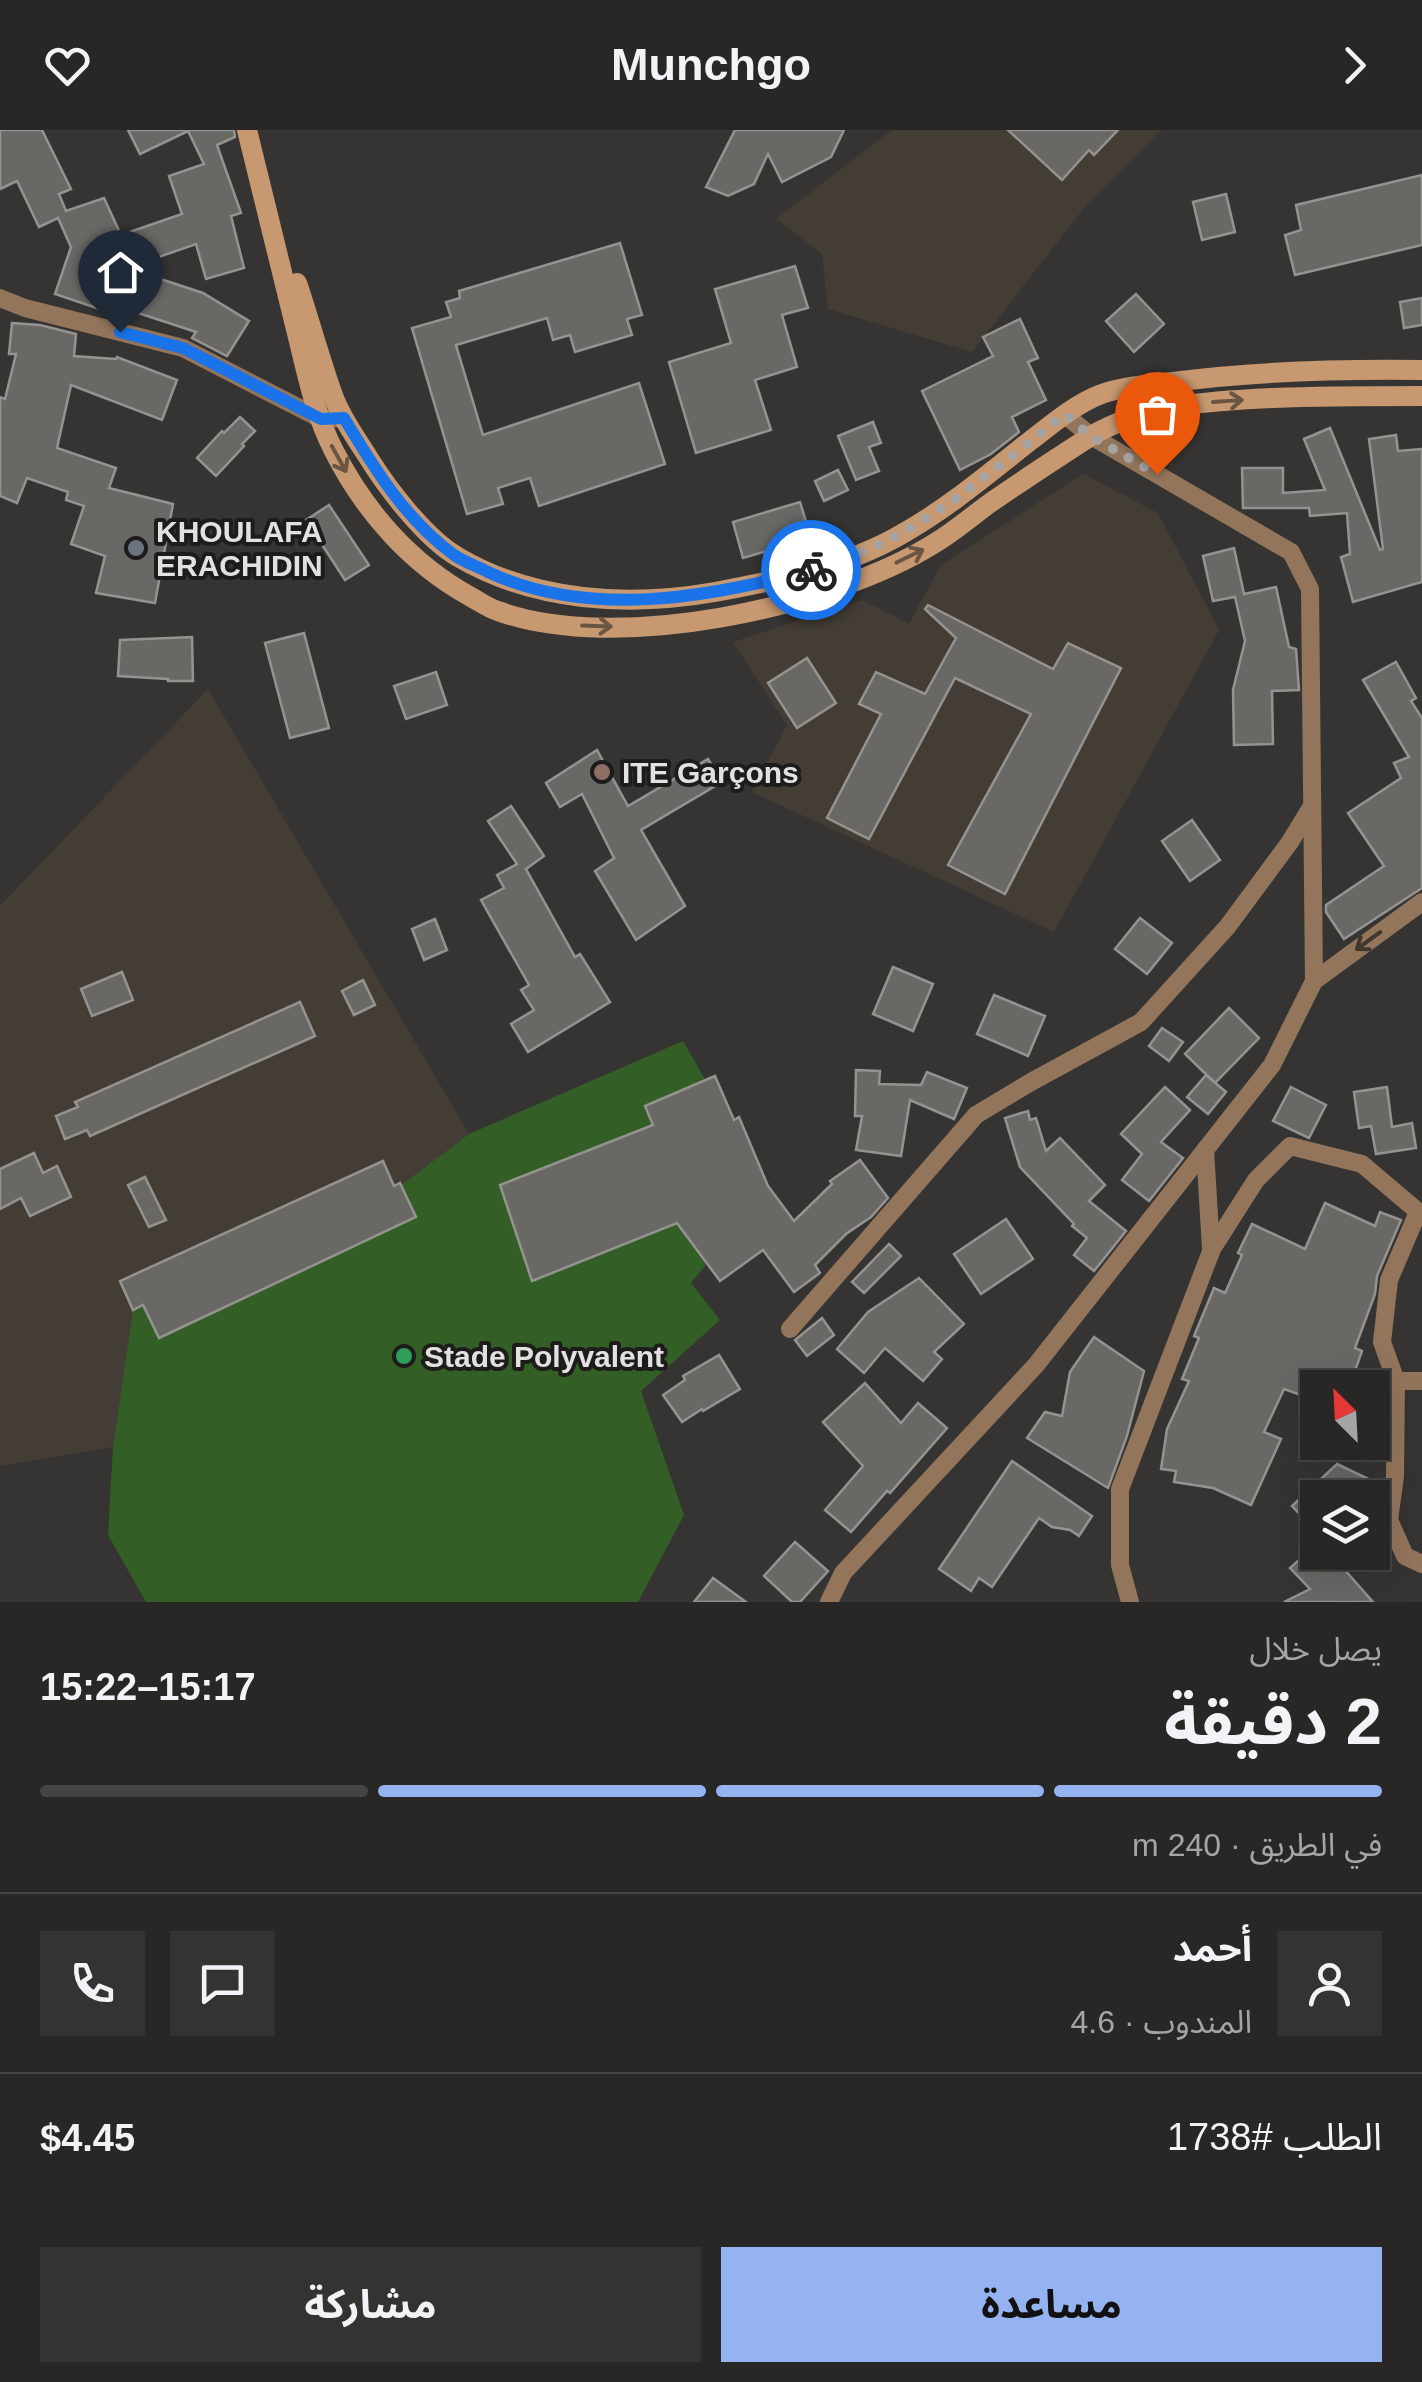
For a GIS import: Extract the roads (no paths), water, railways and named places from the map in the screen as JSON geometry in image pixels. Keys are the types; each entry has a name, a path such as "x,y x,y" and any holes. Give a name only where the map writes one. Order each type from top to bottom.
{"main road":[{"path":"248,130 334,399 380,478 404,508 455,556 528,588 588,598 687,597 840,563 938,513 1065,414 1099,395 1219,376 1344,369 1422,370"},
{"path":"248,130 313,398 332,448 360,496 420,563 457,589 496,611 546,623 672,626 742,614 838,588 934,544 1090,436 1110,424 1148,412 1220,401 1422,396"}],"street":[{"path":"0,298 183,348 321,419 344,418"},
{"path":"829,1602 844,1573 1036,1365 1272,1065 1314,981 1310,588 1291,552 1090,436 1065,414"},
{"path":"790,1329 976,1115 1142,1022 1228,926 1312,806"},
{"path":"1314,981 1422,902"},
{"path":"1130,1602 1120,1566 1120,1489 1212,1248 1256,1180 1290,1146 1362,1164 1420,1213 1389,1280 1382,1342 1396,1381 1395,1476 1389,1520 1405,1556 1422,1564"},
{"path":"1205,1150 1212,1248"},
{"path":"1396,1381 1422,1380"}],"place":[{"name":"KHOULAFA ERACHIDIN","path":"136,548"},
{"name":"ITE Garçons","path":"602,772"},
{"name":"Stade Polyvalent","path":"404,1356"}]}
